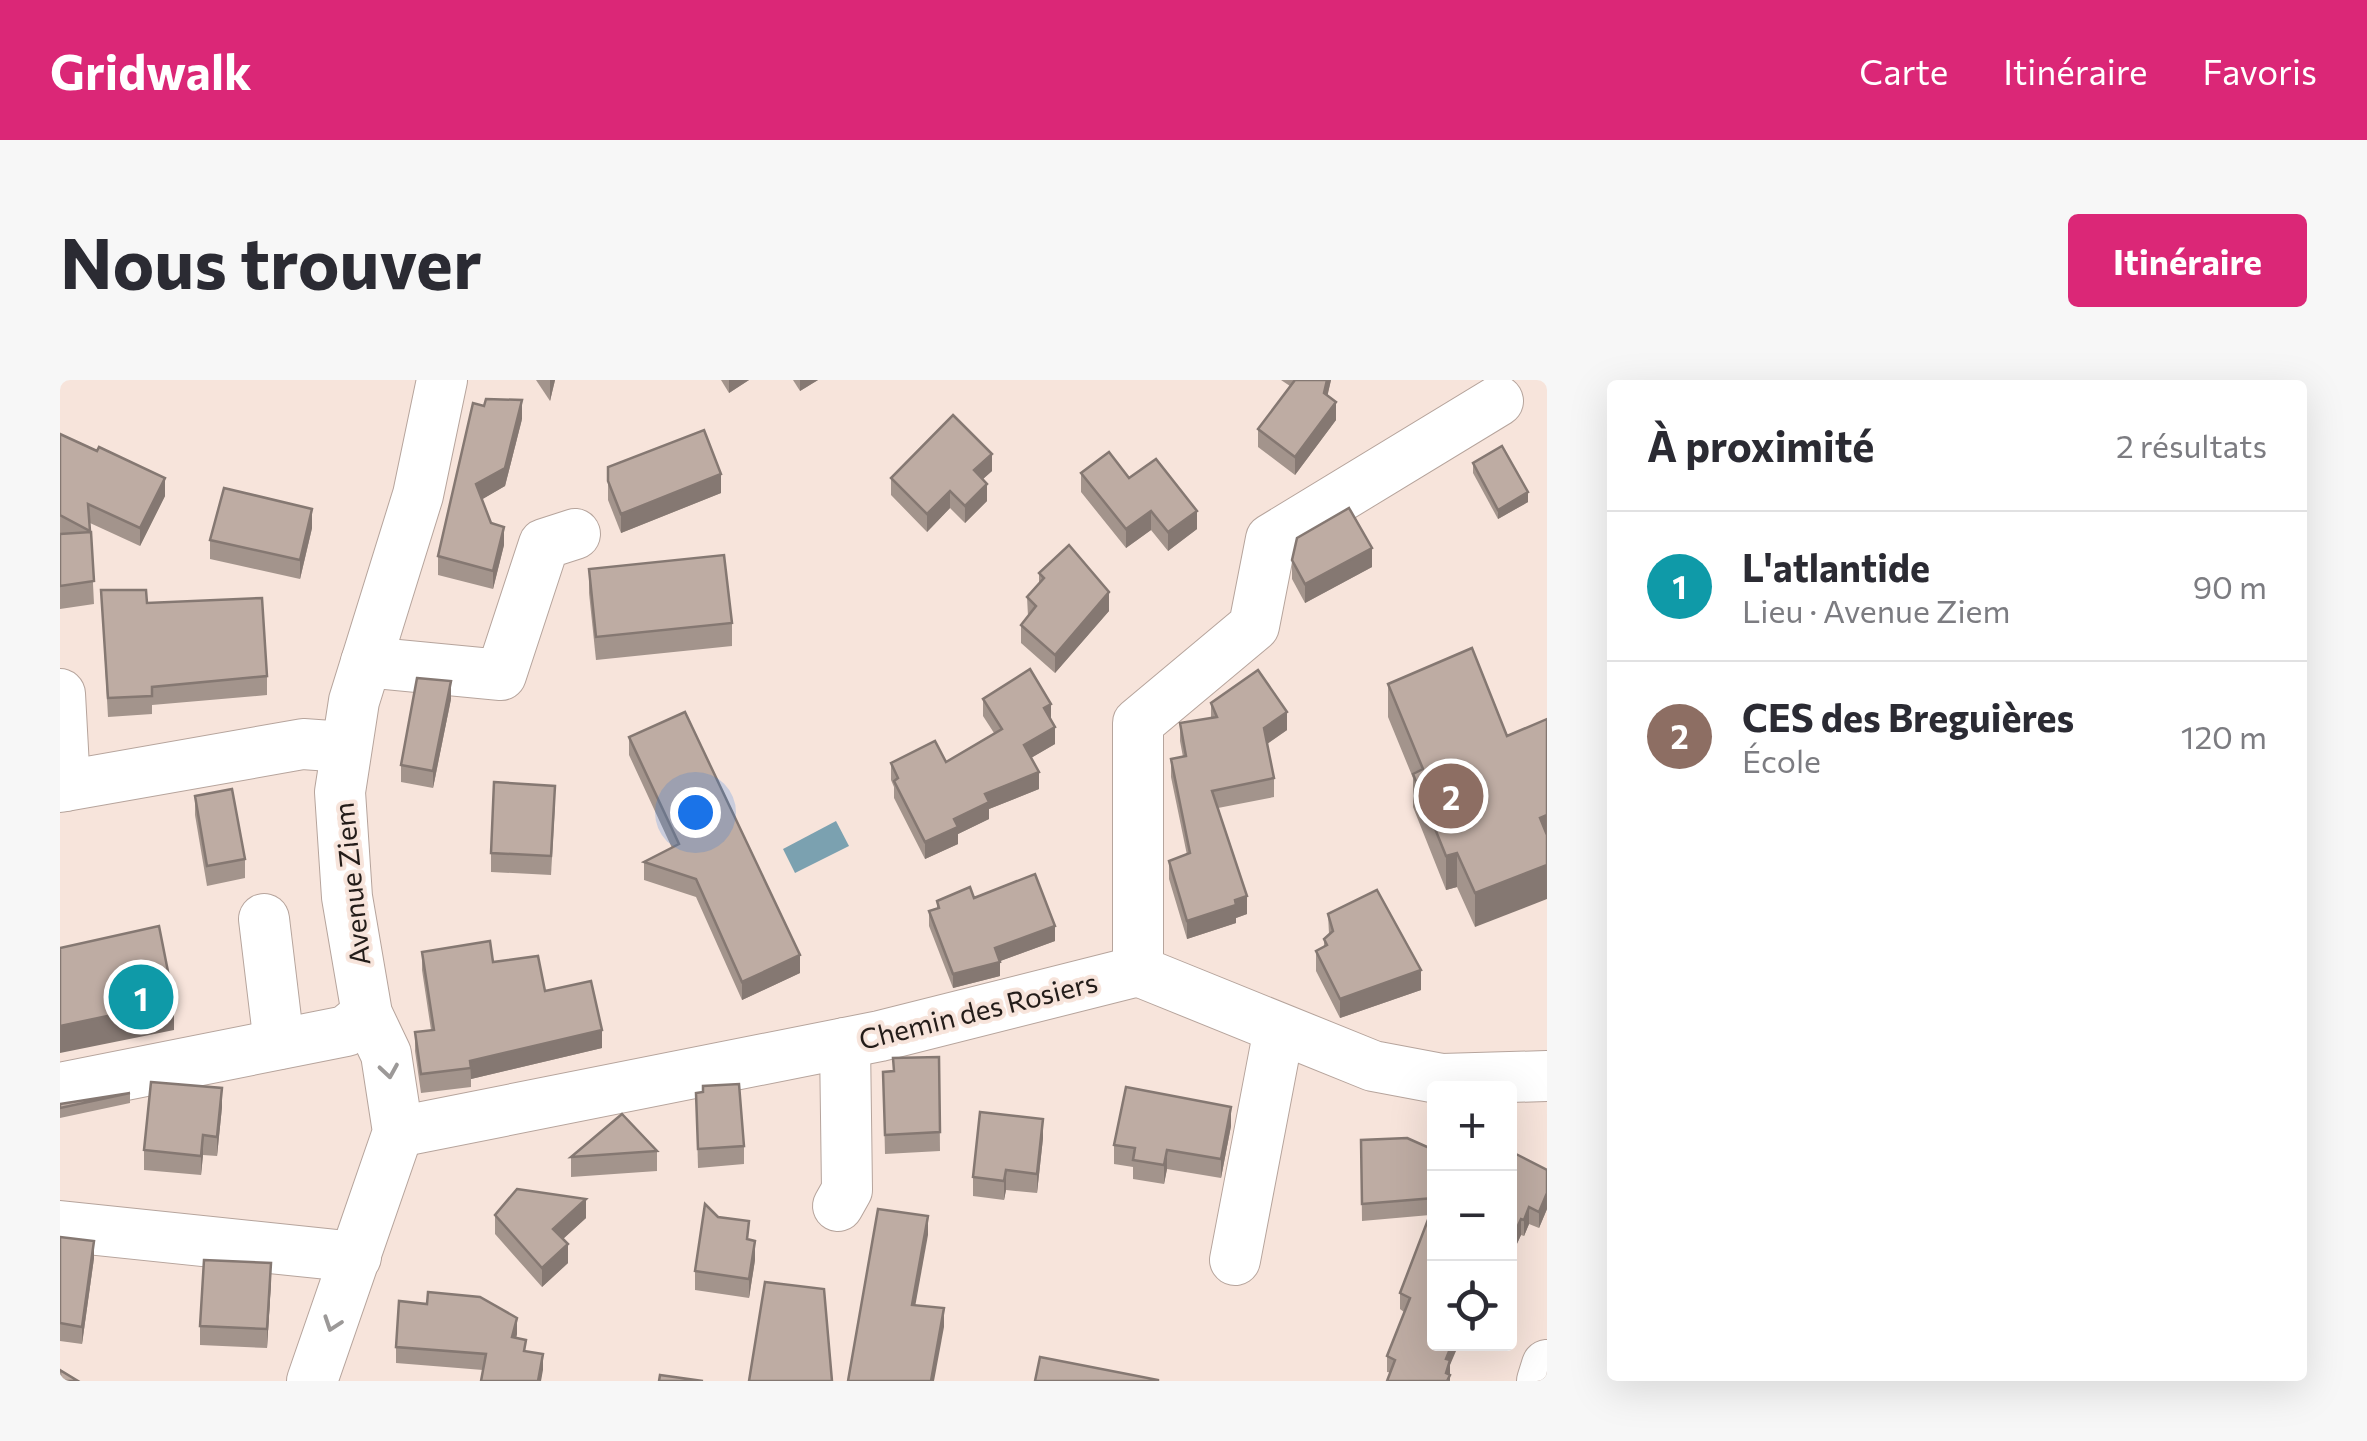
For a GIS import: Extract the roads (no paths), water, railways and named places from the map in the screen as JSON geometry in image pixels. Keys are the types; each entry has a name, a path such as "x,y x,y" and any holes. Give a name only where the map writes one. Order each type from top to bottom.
{"street":[{"name":"Avenue Ziem","path":"312,1381 398,1132 386,1054 367,1014 341,832 345,747 366,662 418,495 442,380"},
{"path":"1498,401 1271,539 1254,626 1138,723 1138,972 1373,1066 1442,1079 1547,1076"},
{"path":"366,662 501,674 544,544 575,534"},
{"path":"60,694 62,786 303,744 345,747"},
{"path":"264,919 279,1044"},
{"name":"Chemin des Rosiers","path":"398,1132 845,1043 1138,972"},
{"path":"60,1088 346,1031 367,1014"},
{"path":"1234,1260 1279,1028"},
{"path":"838,1206 847,1190 845,1043"},
{"path":"60,1226 356,1257"},
{"path":"1542,1381 1547,1365"}],"water":[{"path":"836,821 849,846 795,873 783,849"}],"place":[{"name":"CES des Breguières","path":"1451,796"},
{"name":"L'atlantide","path":"141,997"}]}
